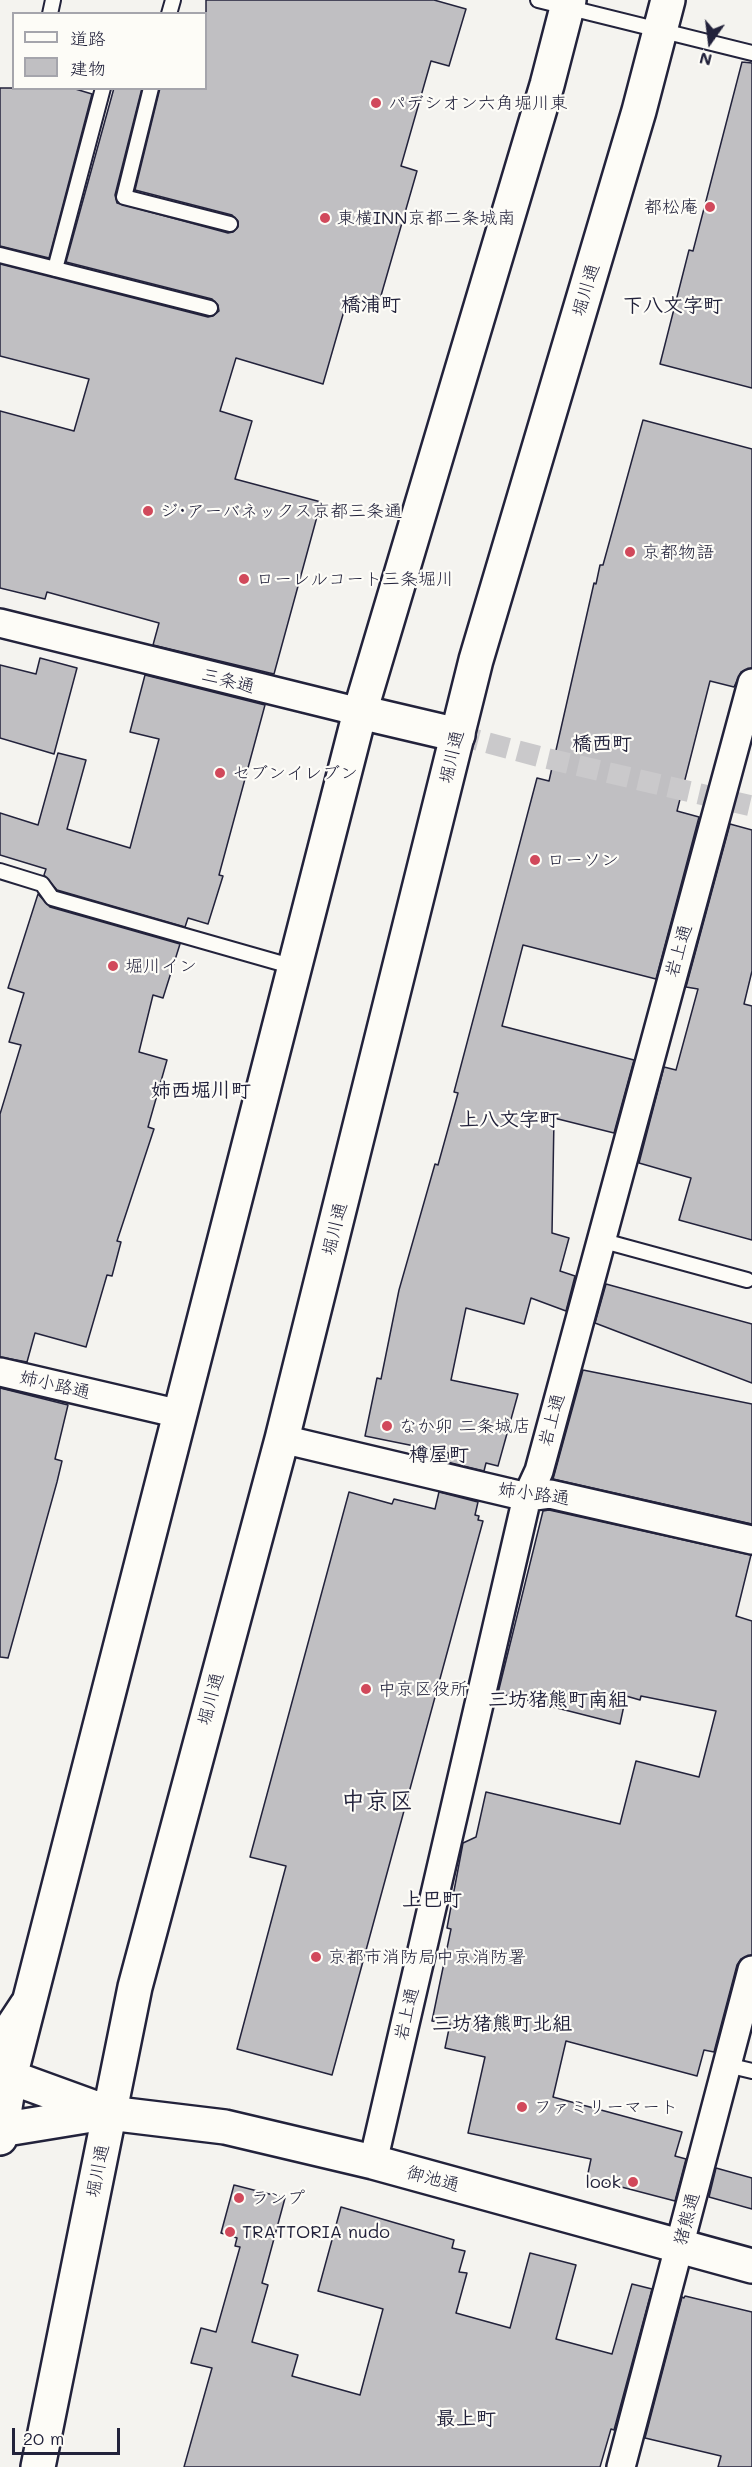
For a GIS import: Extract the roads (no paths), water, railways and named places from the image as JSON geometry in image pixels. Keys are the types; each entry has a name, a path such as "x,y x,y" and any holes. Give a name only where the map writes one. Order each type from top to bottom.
{"main road":[{"path":"0,2132 5,2077 32,1991 360,712 547,85 558,2"},
{"name":"堀川通","path":"38,2467 138,1976 282,1438 476,660 639,111 664,15"},
{"name":"三条通","path":"360,712 458,735"},
{"name":"御池通","path":"5,2077 109,2113 225,2127 373,2162 752,2266"},
{"name":"御池通","path":"0,2132 109,2113"}],"street":[{"name":"三条通","path":"0,623 360,712"},
{"name":"岩上通","path":"373,2162 527,1497 539,1471 752,683"},
{"name":"姉小路通","path":"0,1372 180,1414"},
{"name":"姉小路通","path":"282,1438 527,1497 550,1494 752,1540"},
{"name":"猪熊通","path":"621,2467 680,2246 740,2068 752,1970"},
{"path":"0,2040 32,1991"}],"lane":[{"path":"558,2 664,15 752,53"},
{"path":"55,269 102,90"},
{"path":"150,90 124,196 230,224"},
{"path":"0,255 210,308"},
{"path":"0,871 42,884 52,898 294,967"},
{"path":"600,1240 747,1280"}],"tunnel":[{"path":"458,735 541,757 752,806"}],"place":[{"name":"パデシオン六角堀川東","path":"376,103"},
{"name":"都松庵","path":"710,207"},
{"name":"東横INN京都二条城南","path":"325,218"},
{"name":"ジ･アーバネックス京都三条通","path":"148,511"},
{"name":"京都物語","path":"630,552"},
{"name":"ローレルコート三条堀川","path":"244,579"},
{"name":"セブンイレブン","path":"220,773"},
{"name":"ローソン","path":"535,860"},
{"name":"堀川イン","path":"113,966"},
{"name":"なか卯 二条城店","path":"387,1426"},
{"name":"中京区役所","path":"366,1689"},
{"name":"京都市消防局中京消防署","path":"316,1957"},
{"name":"ファミリーマート","path":"522,2107"},
{"name":"look","path":"633,2182"},
{"name":"ランプ","path":"239,2198"},
{"name":"TRATTORIA nudo","path":"230,2232"}],"district":[{"name":"橋浦町","path":"371,305"},
{"name":"下八文字町","path":"673,306"},
{"name":"橋西町","path":"602,744"},
{"name":"姉西堀川町","path":"201,1091"},
{"name":"上八文字町","path":"509,1120"},
{"name":"樽屋町","path":"439,1455"},
{"name":"三坊猪熊町南組","path":"558,1700"},
{"name":"中京区","path":"377,1802"},
{"name":"上巴町","path":"432,1900"},
{"name":"三坊猪熊町北組","path":"502,2024"},
{"name":"最上町","path":"466,2419"}]}
